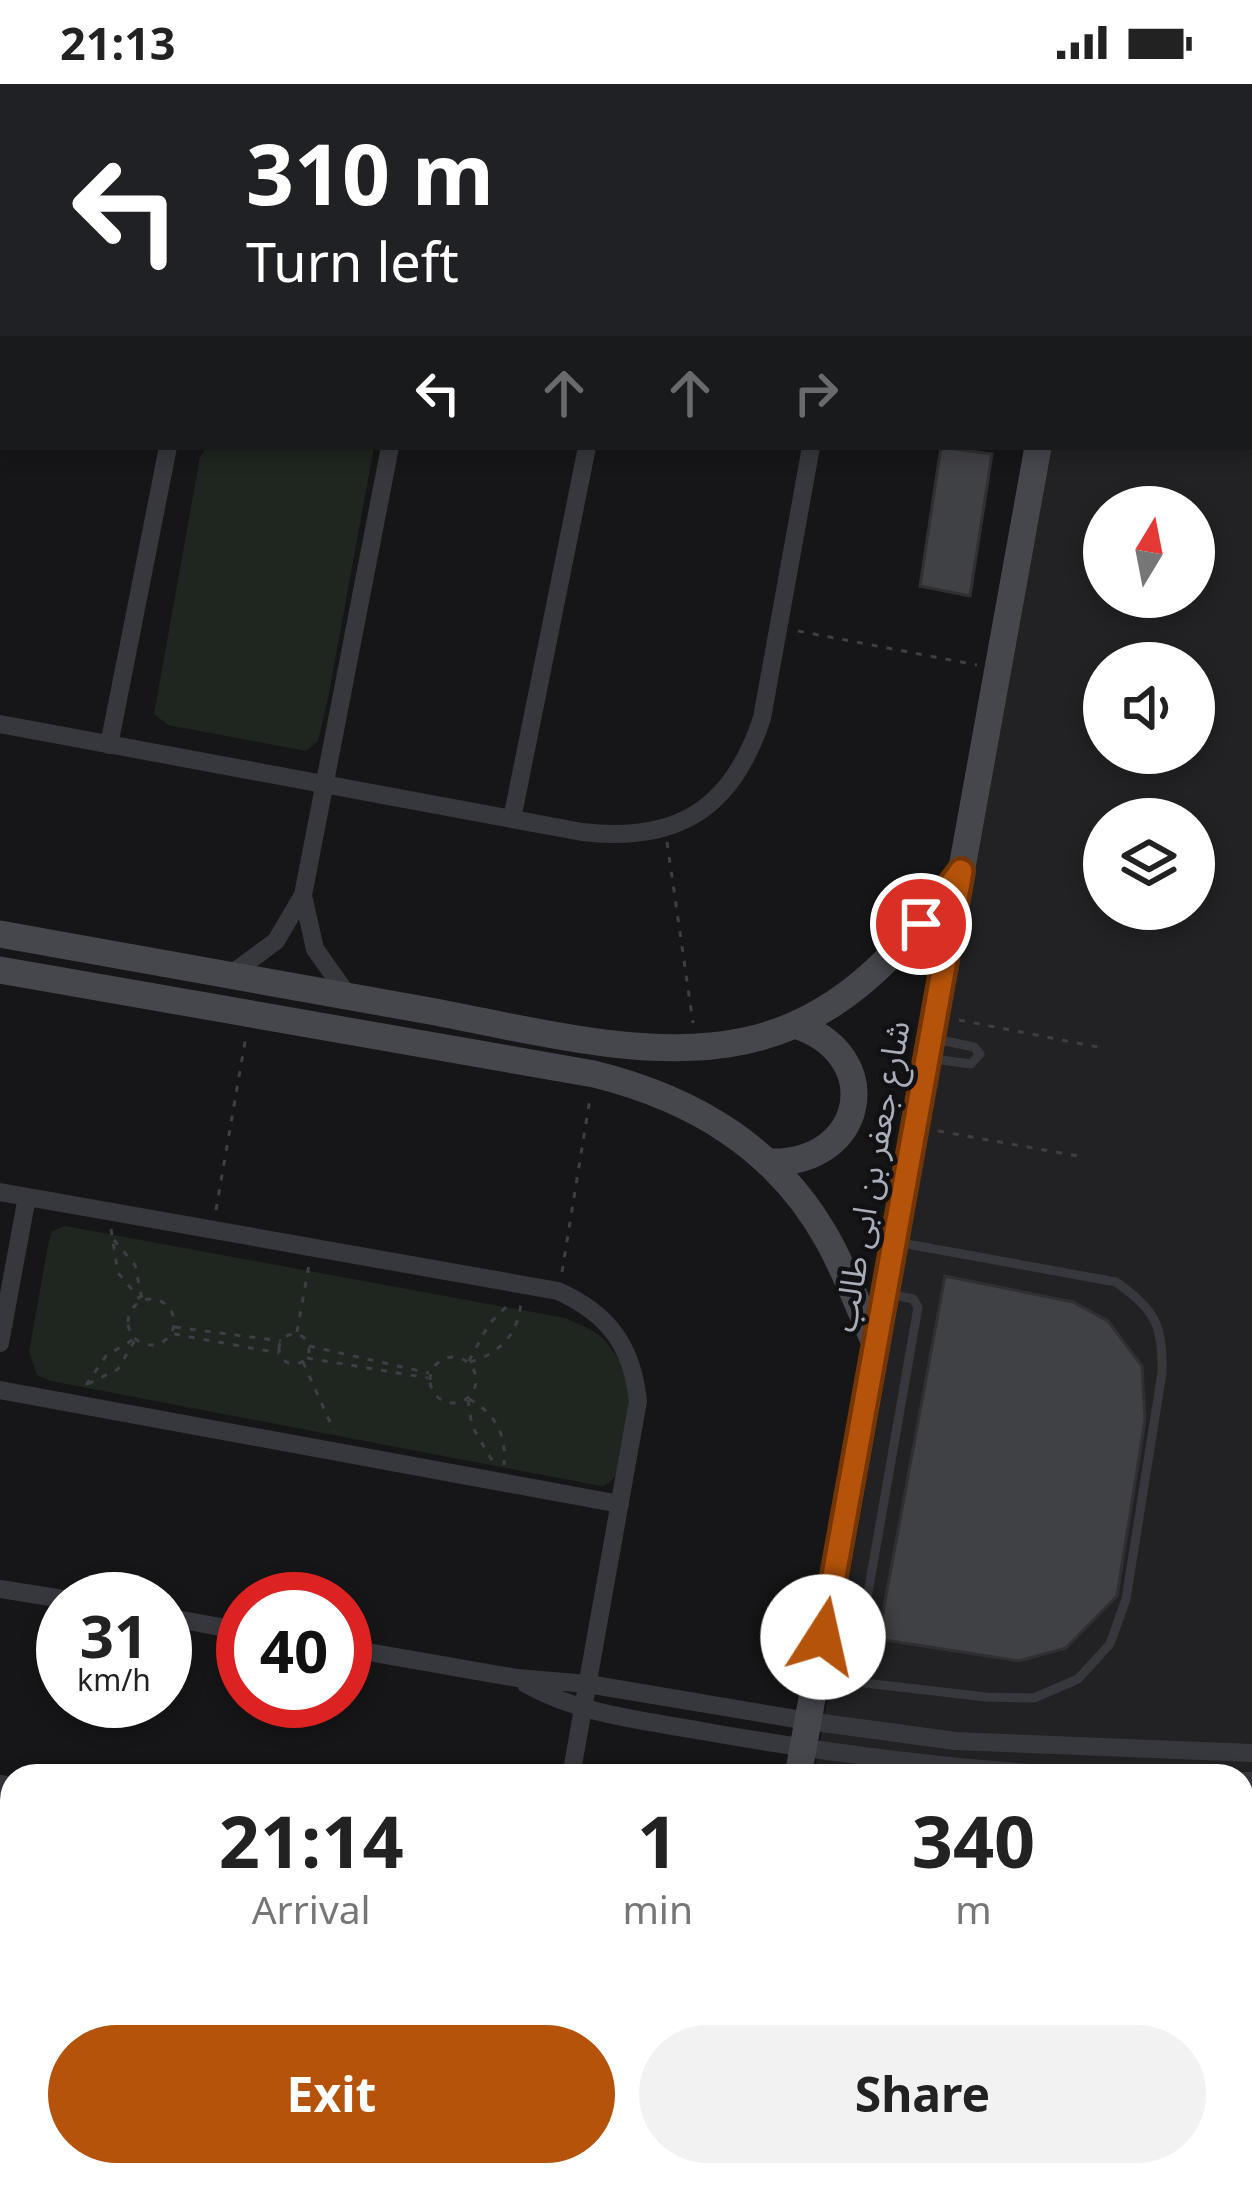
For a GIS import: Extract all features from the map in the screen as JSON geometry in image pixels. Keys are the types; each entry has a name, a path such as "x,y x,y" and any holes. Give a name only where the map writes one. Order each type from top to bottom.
{"street":[{"path":"110,745 167,450"},
{"path":"349,997 315,949 303,895 389,450"},
{"path":"512,819 586,450"},
{"path":"0,724 624,837 666,830 700,813 729,787 750,755 762,718 810,450"},
{"name":"شارع جعفر بن ابى طالب","path":"803,1749 1037,450"},
{"path":"0,934 566,1036 697,1048 747,1041 794,1025 844,998 886,962 961,871"},
{"path":"230,975 276,941 303,895"},
{"path":"0,970 594,1074 643,1086 688,1105 731,1130 770,1162 803,1201 831,1245 876,1345"},
{"path":"770,1162 807,1159 824,1151 837,1139 853,1106 850,1070 841,1054 828,1040 794,1025"},
{"path":"560,1069 566,1036"},
{"path":"0,1192 558,1292 585,1304 608,1322 625,1345 635,1372 638,1401 574,1764"},
{"path":"0,1343 27,1197"},
{"path":"0,1390 620,1504"},
{"path":"0,1588 36,1595"},
{"path":"372,1653 517,1678 588,1684 803,1749 956,1741 1252,1753"},
{"path":"517,1678 583,1710 803,1749 929,1764"}],"lane":[{"path":"816,1677 986,1697 1034,1698 1078,1679 1094,1662 1110,1644 1126,1599 1162,1373 1163,1336 1146,1303 1116,1282 894,1242"},
{"path":"823,1637 851,1642 861,1634 918,1307 914,1299 885,1293"},
{"path":"864,1413 898,1421"},
{"path":"842,1532 878,1539"}],"path":[{"path":"778,628 998,669"},
{"path":"666,830 697,1048"},
{"path":"213,1230 250,1014"},
{"path":"931,1037 1098,1047"},
{"path":"558,1292 594,1074"},
{"path":"915,1127 1078,1156"},
{"path":"111,1212 118,1273 142,1300 169,1307 172,1330"},
{"path":"111,1237 135,1264 142,1300 129,1317 136,1339 118,1370 86,1385 106,1356 136,1339 153,1345 172,1330 281,1341 296,1334"},
{"path":"296,1334 312,1247"},
{"path":"430,1376 444,1359 469,1362 484,1358 509,1339 521,1310 521,1294 489,1324 469,1362"},
{"path":"172,1330 279,1353 291,1365 305,1360 430,1376"},
{"path":"296,1334 309,1346 430,1376"},
{"path":"279,1353 281,1341"},
{"path":"309,1346 305,1360 344,1454"},
{"path":"467,1398 491,1415 499,1428 504,1442 503,1472 477,1439 467,1398 477,1378 469,1362"},
{"path":"430,1376 433,1391 442,1400 455,1403 467,1398"}],"shaded area":[{"path":"205,450 373,450 329,693 318,741 306,751 168,725 154,714"},
{"path":"1050,450 1252,450 1252,1764 816,1764"},
{"path":"65,1226 565,1318 602,1338 630,1384 628,1442 618,1472 601,1486 37,1375 29,1352 48,1245 52,1231"}],"building":[{"path":"941,450 992,454 970,596 920,586"},
{"path":"945,1276 1073,1302 1108,1321 1142,1366 1145,1420 1117,1596 1066,1648 1019,1661 878,1639"}],"route":[{"path":"823,1637 961,871 921,924"}]}
